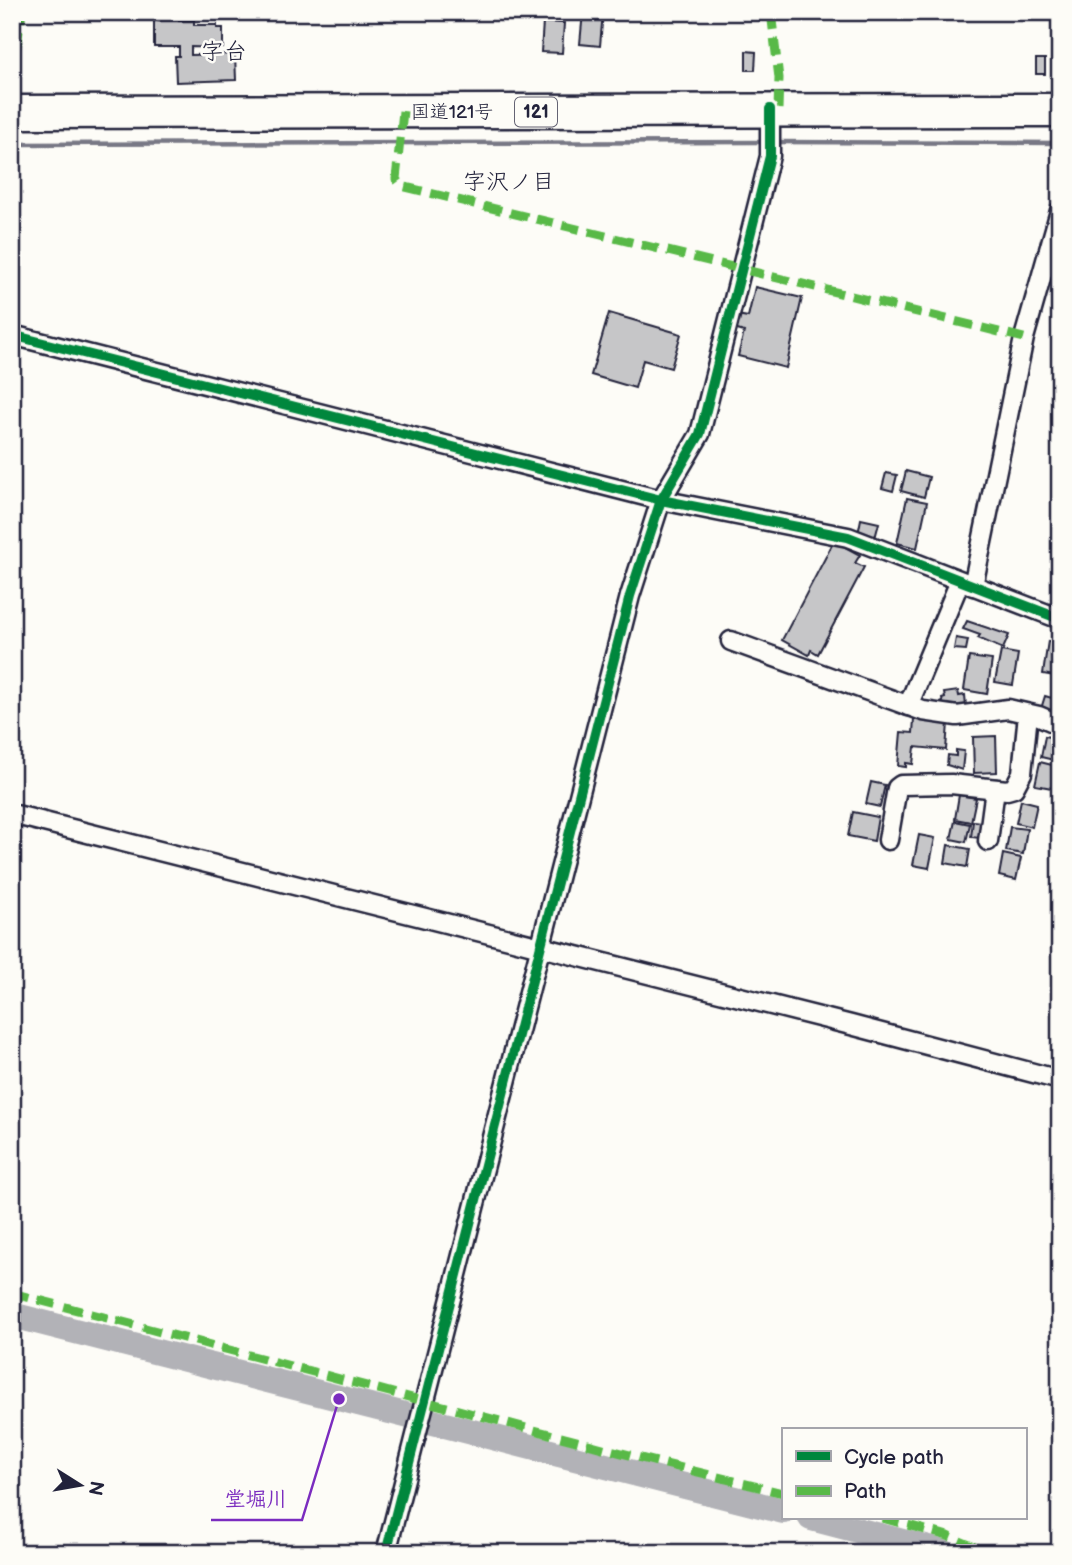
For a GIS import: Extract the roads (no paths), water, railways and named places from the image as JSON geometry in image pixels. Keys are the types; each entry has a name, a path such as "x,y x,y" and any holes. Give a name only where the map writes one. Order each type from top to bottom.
{"highway":[{"name":"国道121号","path":"12,112 1060,110"}],"street":[{"path":"386,1553 630,596 661,500 700,434 770,156 770,109"},
{"path":"908,706 967,583 1024,338 1060,211"},
{"path":"12,335 661,500 848,537 1060,620"},
{"path":"731,641 923,711 957,716 1008,709 1060,725"},
{"path":"888,840 897,788 901,785 951,785 1007,790 1014,788 1022,774 1028,714"},
{"path":"988,841 995,789"},
{"path":"12,814 541,946 1060,1080"}],"waterway":[{"path":"12,144 765,142"},
{"path":"774,142 1060,143"},
{"path":"12,1315 782,1511"},
{"path":"819,1520 945,1553"}],"place":[{"name":"堂堀川","path":"339,1399"}],"district":[{"name":"字台","path":"224,52"},
{"name":"字沢ノ目","path":"509,182"}]}
